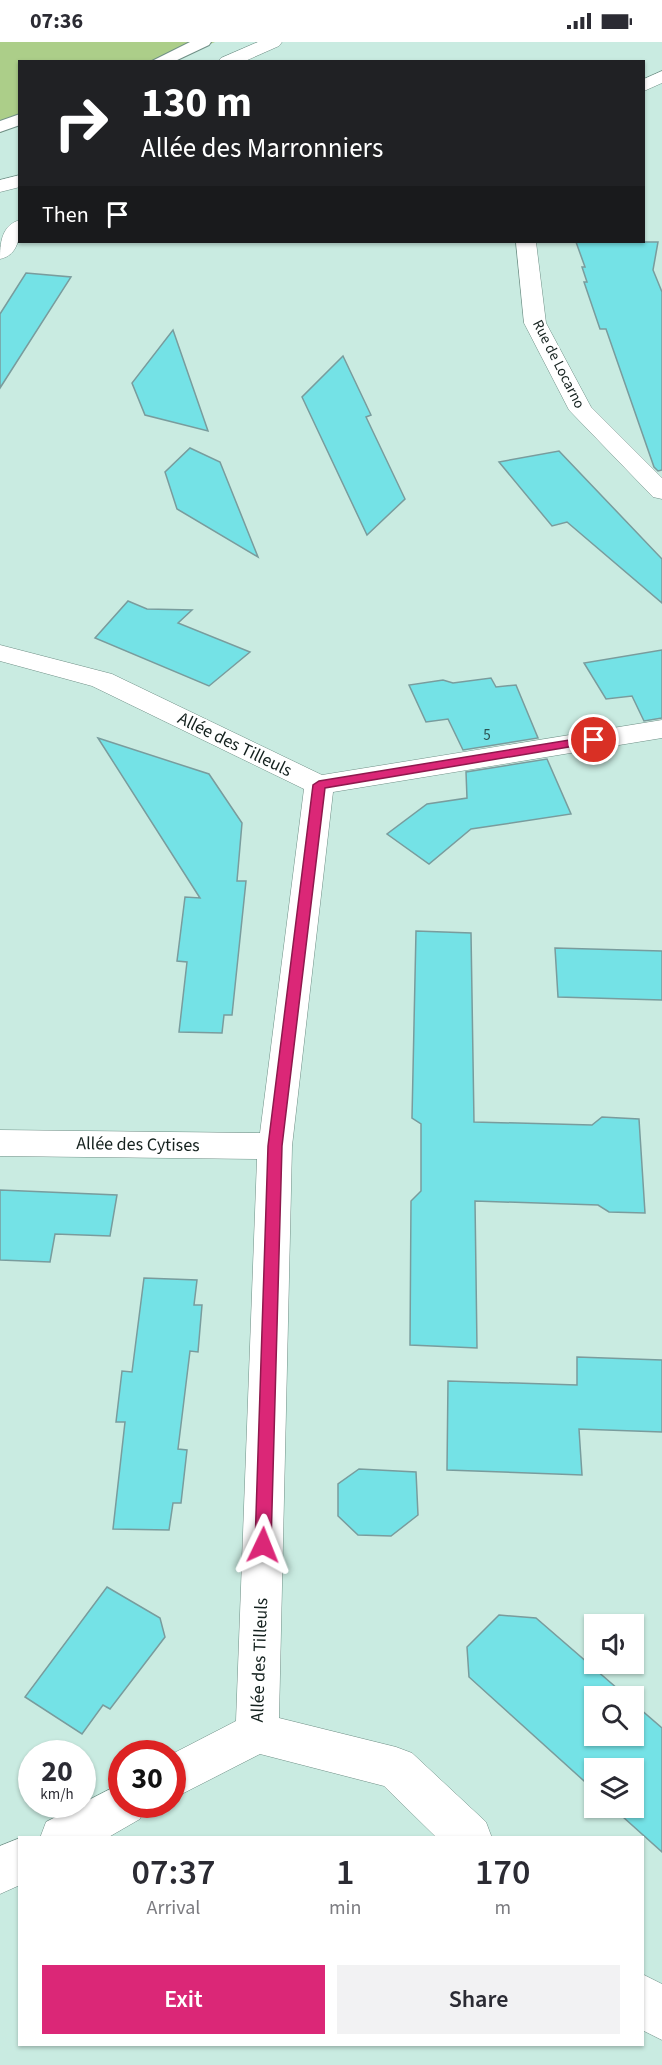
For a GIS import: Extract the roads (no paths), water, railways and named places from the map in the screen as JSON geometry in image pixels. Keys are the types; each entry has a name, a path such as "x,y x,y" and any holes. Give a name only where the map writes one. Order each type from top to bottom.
{"street":[{"path":"232,60 273,42"},
{"path":"645,85 662,76"},
{"path":"0,169 18,166"},
{"path":"0,186 18,182"},
{"path":"0,253 18,229"},
{"name":"Rue de Locarno","path":"526,243 535,323 581,410 662,492"},
{"name":"Allée des Tilleuls","path":"0,653 102,680 319,785 275,1146 257,1733"},
{"path":"319,785 662,729"},
{"name":"Allée des Cytises","path":"0,1143 275,1146"},
{"path":"186,1771 257,1733 396,1768 468,1836"},
{"path":"66,1836 108,1813"},
{"path":"0,1871 18,1861"},
{"path":"644,2000 662,2016"}],"lane":[{"path":"162,60 203,42"},
{"path":"0,127 18,120"}]}
